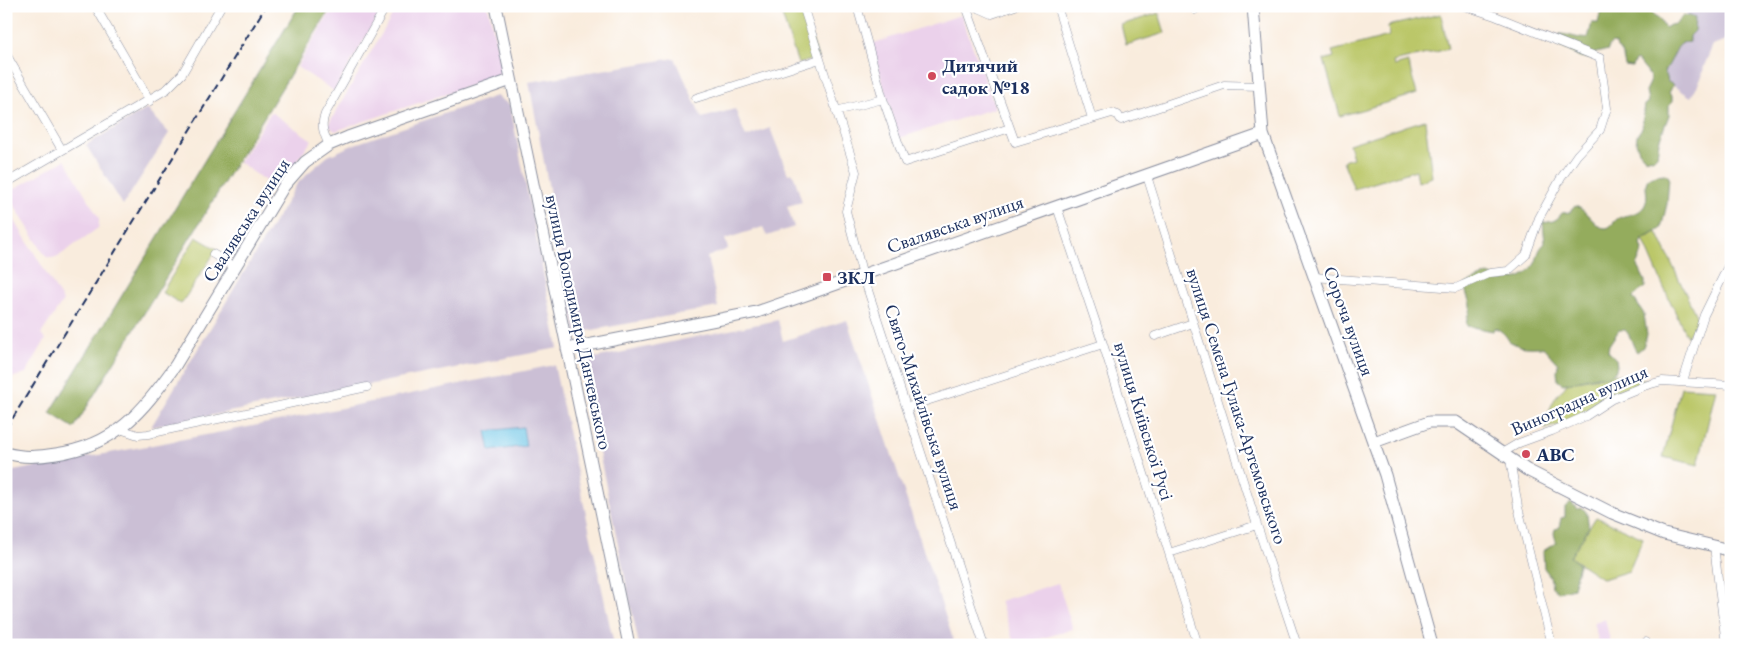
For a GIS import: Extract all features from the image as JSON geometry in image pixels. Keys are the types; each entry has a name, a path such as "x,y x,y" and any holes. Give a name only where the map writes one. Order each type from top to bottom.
{"street":[{"path":"95,6 150,101"},
{"path":"6,182 150,101 167,89 176,81 221,6"},
{"path":"329,145 323,130 325,114 386,6"},
{"name":"вулиця Володимира Данчевського","path":"496,6 629,645"},
{"name":"Свято-Михайлівська вулиця","path":"804,6 856,172 846,211 863,275 908,407 984,645"},
{"path":"857,6 883,99 905,162 1010,128"},
{"path":"966,6 1015,142 1112,113 1118,114 1121,120 1224,85 1259,86"},
{"path":"974,6 992,14 1015,6"},
{"path":"1057,6 1092,118"},
{"name":"Сороча вулиця","path":"1253,6 1263,134 1374,442 1393,501 1432,645"},
{"path":"1314,277 1456,288 1490,273 1508,271 1526,255 1538,218 1561,178 1577,155 1600,130 1607,108 1600,58 1465,6"},
{"path":"6,54 62,150"},
{"path":"696,98 820,59"},
{"name":"Свалявська вулиця","path":"6,453 35,457 64,453 93,445 120,429 166,378 294,173 316,153 348,137 511,80"},
{"path":"836,111 883,99"},
{"name":"Свалявська вулиця","path":"567,349 757,312 1263,134"},
{"name":"вулиця Семена Гулака-Артемовського","path":"1147,176 1257,525 1298,645"},
{"name":"вулиця Київської Русі","path":"1057,207 1103,344 1198,645"},
{"path":"213,254 235,267"},
{"path":"1683,381 1704,315 1731,260"},
{"path":"1155,336 1193,323"},
{"path":"908,407 1103,344"},
{"name":"Виноградна вулиця","path":"1506,456 1519,443 1586,416 1612,399 1644,386 1662,381 1731,385"},
{"path":"120,429 133,434 148,434 367,387"},
{"path":"1374,442 1429,422 1456,422 1527,470 1612,513 1664,534 1731,551"},
{"path":"1506,456 1552,645"},
{"path":"1169,553 1257,525"},
{"path":"1714,546 1726,645"}],"shaded area":[{"path":"334,6 384,6 334,91 297,67"},
{"path":"398,6 488,6 502,70 496,77 335,131 328,125"},
{"path":"1690,6 1731,6 1731,34 1723,41 1713,45 1704,66 1702,77 1691,97 1662,79 1669,50"},
{"name":"Дитячий садок №18","path":"961,15 995,108 899,138 871,44"},
{"path":"675,58 702,118 735,109 746,137 770,128 788,174 793,173 802,202 787,206 794,227 767,236 763,227 725,239 728,249 707,257 718,307 576,333 529,82"},
{"path":"496,96 510,105 558,348 151,427 297,184 308,173 328,156 355,144"},
{"path":"147,109 169,133 123,205 86,145"},
{"path":"271,112 312,140 277,189 239,162"},
{"path":"65,160 99,218 99,223 98,228 59,256 52,258 47,257 43,252 7,193"},
{"path":"6,206 63,301 41,334 46,339 26,373 6,380"},
{"path":"778,320 783,341 847,320 955,645 639,645 580,361"},
{"path":"554,365 614,645 6,645 6,475 8,472 243,428"},
{"path":"1058,583 1073,629 1015,645 1000,601"},
{"path":"1605,619 1611,645 1599,645 1594,622"}],"green space":[{"path":"299,6 332,6 74,428 50,413"},
{"path":"1602,6 1647,6 1660,19 1665,28 1676,24 1683,15 1695,18 1694,31 1689,36 1689,42 1679,45 1664,71 1667,81 1673,85 1669,93 1672,96 1672,102 1669,105 1669,115 1659,141 1657,156 1654,159 1645,158 1639,151 1636,143 1637,135 1642,128 1645,104 1648,102 1646,91 1650,83 1650,77 1637,60 1632,67 1625,66 1622,52 1617,48 1616,44 1612,43 1608,50 1596,53 1590,59 1580,57 1559,47 1557,44 1560,34 1588,38 1592,23 1598,23"},
{"path":"802,8 818,58 798,64 782,15"},
{"path":"1159,13 1165,33 1126,45 1121,25"},
{"path":"1441,14 1448,49 1393,62 1394,66 1408,62 1417,94 1340,116 1324,60 1334,57 1332,51 1389,36 1388,26"},
{"path":"1425,120 1432,177 1418,182 1416,170 1354,189 1343,161 1353,158 1349,144"},
{"path":"1665,174 1669,177 1667,204 1661,229 1643,239 1641,244 1643,250 1637,264 1645,281 1645,287 1633,297 1644,314 1647,335 1643,347 1637,352 1625,330 1619,330 1609,345 1608,351 1616,359 1617,366 1615,372 1607,377 1598,376 1563,384 1558,381 1558,364 1543,347 1518,345 1509,341 1503,333 1494,328 1493,331 1467,326 1470,305 1466,284 1488,274 1510,279 1524,275 1534,265 1540,249 1545,243 1543,223 1556,220 1562,213 1570,212 1575,206 1598,225 1607,228 1620,217 1636,213 1642,209 1647,197 1646,182 1655,175"},
{"path":"1657,232 1698,320 1687,337 1643,239"},
{"path":"196,237 217,249 181,304 162,292"},
{"path":"1612,374 1647,380 1614,391 1592,410 1574,420 1545,428 1553,402 1567,382 1607,377"},
{"path":"1681,387 1716,389 1698,465 1663,457"},
{"path":"1571,502 1577,509 1582,508 1586,512 1589,527 1570,557 1579,564 1573,588 1559,592 1552,587 1550,576 1544,568 1543,551 1556,543 1555,529 1559,528 1561,518 1565,517 1565,507"},
{"path":"1596,517 1643,538 1629,571 1603,579 1570,557"}],"water":[{"path":"523,427 526,446 490,451 486,431"}],"railway":[{"path":"6,429 266,6"}],"place":[{"name":"Дитячий садок №18","path":"932,76"},
{"name":"ЗКЛ","path":"827,277"},
{"name":"ABC","path":"1526,454"}]}
